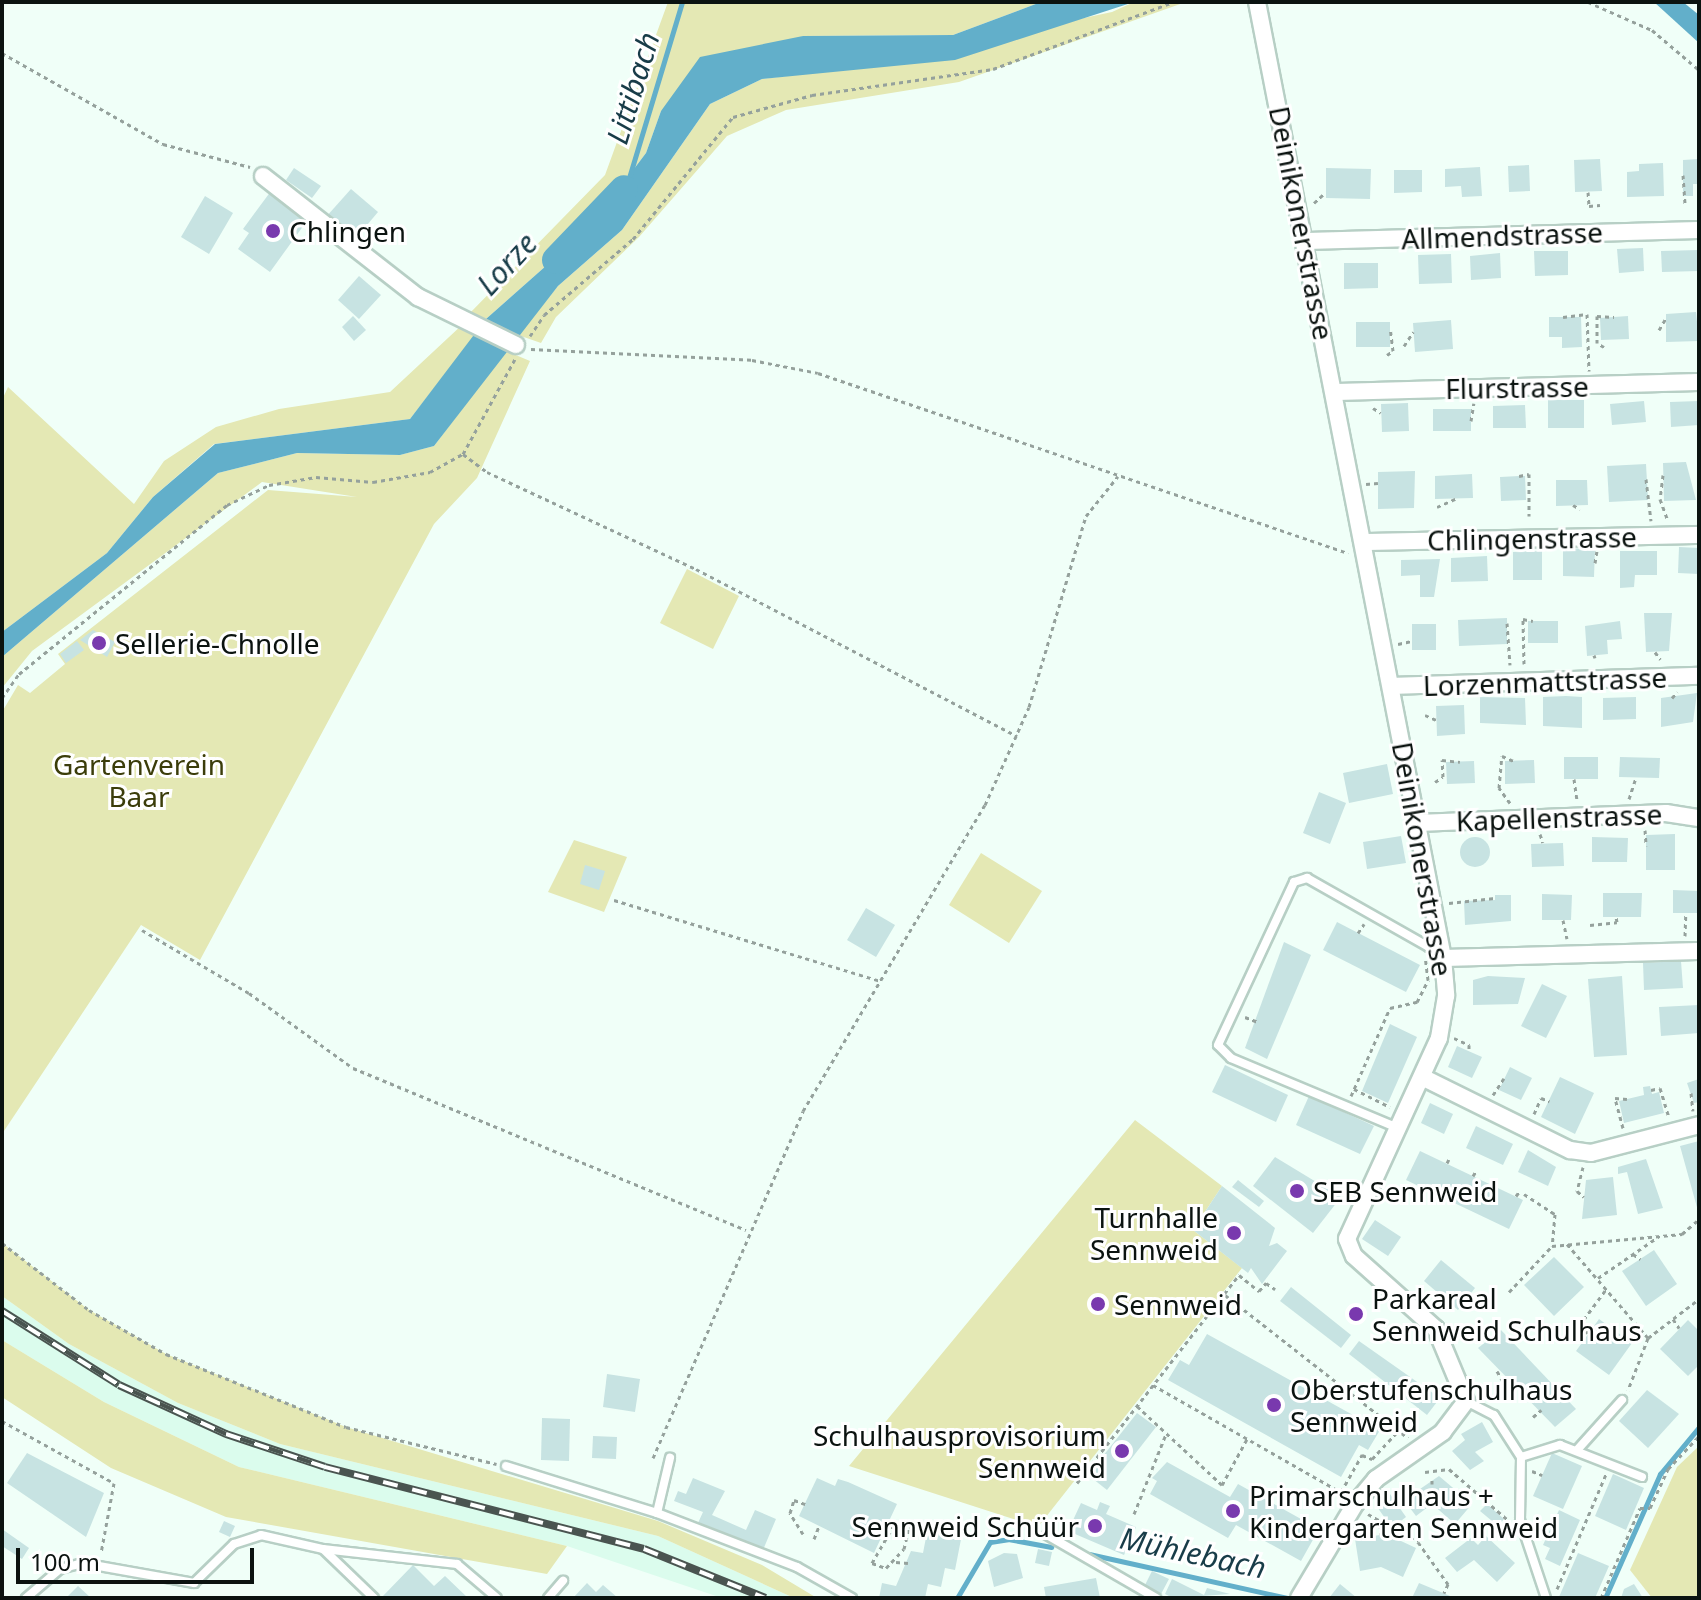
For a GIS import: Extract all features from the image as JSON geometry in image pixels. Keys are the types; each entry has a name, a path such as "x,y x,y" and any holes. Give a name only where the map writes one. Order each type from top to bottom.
{"street":[{"name":"Deinikonerstrasse","path":"1257,2 1336,392 1418,823 1446,996 1424,1078 1347,1239 1354,1256 1436,1329 1466,1401"},
{"path":"263,176 418,297 520,346"},
{"name":"Allmendstrasse","path":"1306,241 1699,230"},
{"name":"Flurstrasse","path":"1336,392 1699,382"},
{"name":"Chlingenstrasse","path":"1365,549 1699,535"},
{"name":"Lorzenmattstrasse","path":"1391,686 1699,676"},
{"name":"Kapellenstrasse","path":"1418,823 1666,813 1699,818"},
{"path":"1438,950 1692,948"},
{"path":"1424,1078 1570,1150 1591,1153 1699,1125"},
{"path":"1299,1598 1355,1504 1376,1479 1443,1432 1466,1401"}],"lane":[{"path":"1402,1121 1348,1103 1346,1108 1245,1065 1218,1045 1294,882 1307,878 1438,950"},
{"path":"1578,1449 1622,1400"},
{"path":"1466,1401 1494,1415 1521,1457 1516,1521 1546,1598"},
{"path":"1521,1457 1560,1445 1578,1449 1642,1477"},
{"path":"657,1513 670,1458"},
{"path":"506,1466 657,1513 797,1567 852,1598"},
{"path":"26,1598 60,1569 100,1561 194,1583 247,1535 323,1549 457,1564 497,1598"},
{"path":"1047,1535 1156,1598"},
{"path":"323,1549 374,1598"},
{"path":"548,1598 563,1581"}],"path":[{"path":"929,2 962,2"},
{"path":"2,698 19,674 227,505 269,485 316,477 373,482 430,472 463,454 520,346 544,315 633,239 733,117 812,95 993,69 1173,2"},
{"path":"1588,2 1652,30 1699,70"},
{"path":"2,53 163,144 222,156 263,176"},
{"path":"1683,175 1685,204"},
{"path":"1314,203 1326,192"},
{"path":"1588,192 1589,206 1600,205"},
{"path":"1563,317 1587,314 1589,375"},
{"path":"1604,347 1597,343 1597,316 1614,317"},
{"path":"1659,330 1666,318"},
{"path":"1387,355 1393,351 1390,328"},
{"path":"1404,346 1413,332"},
{"path":"520,346 752,360 818,373 1118,476 1365,549"},
{"path":"1373,408 1381,413"},
{"path":"463,454 487,472 696,569 1017,736"},
{"path":"1519,476 1529,474 1529,516"},
{"path":"1663,475 1660,499 1669,524"},
{"path":"653,1458 746,1230 803,1111 985,805 1017,736 1086,516 1118,476"},
{"path":"1646,479 1650,525"},
{"path":"1369,483 1378,483"},
{"path":"1437,507 1455,499"},
{"path":"1573,505 1580,509"},
{"path":"1524,672 1523,619 1533,621"},
{"path":"1507,623 1510,673"},
{"path":"1401,644 1412,641"},
{"path":"1655,652 1660,659"},
{"path":"1672,698 1677,692"},
{"path":"1425,715 1436,720"},
{"path":"1510,811 1510,795 1499,788 1502,756 1514,761"},
{"path":"1435,782 1443,777 1442,760 1460,762"},
{"path":"1629,807 1629,784 1636,777"},
{"path":"1574,779 1578,809"},
{"path":"1646,846 1643,830 1653,828"},
{"path":"1442,906 1495,898"},
{"path":"614,900 881,981"},
{"path":"1686,913 1692,948"},
{"path":"1590,925 1617,922 1616,917"},
{"path":"1563,920 1567,947"},
{"path":"1358,933 1362,927"},
{"path":"142,930 249,993 353,1068 746,1230"},
{"path":"1348,1103 1390,1008 1417,1002 1428,980 1422,962 1438,950"},
{"path":"1252,1019 1258,1022"},
{"path":"1450,1036 1469,1045 1469,1052"},
{"path":"1488,1109 1504,1078"},
{"path":"1651,1090 1660,1088 1673,1132"},
{"path":"1354,1089 1402,1121"},
{"path":"1527,1128 1541,1098 1549,1101"},
{"path":"1627,1099 1615,1098 1627,1143"},
{"path":"1581,1177 1577,1191 1584,1197"},
{"path":"1509,1292 1552,1246 1555,1214 1520,1194"},
{"path":"1552,1246 1682,1234 1699,1219"},
{"path":"1598,1278 1660,1236"},
{"path":"2,1243 89,1310 166,1354 346,1427 506,1466"},
{"path":"1567,1244 1648,1338"},
{"path":"1633,1254 1640,1259"},
{"path":"1534,1265 1540,1270"},
{"path":"1077,1483 1239,1275 1259,1291 1266,1283 1275,1289"},
{"path":"1588,1333 1579,1326 1607,1288"},
{"path":"1224,1295 1420,1448"},
{"path":"1622,1400 1648,1338 1699,1299"},
{"path":"1673,1319 1679,1328"},
{"path":"1497,1371 1512,1397 1523,1394"},
{"path":"1153,1385 1341,1492 1351,1501"},
{"path":"1137,1406 1222,1485 1247,1439"},
{"path":"1533,1417 1541,1410"},
{"path":"2,1421 114,1483 100,1561"},
{"path":"1341,1492 1362,1455 1372,1459 1398,1431"},
{"path":"1134,1514 1166,1434"},
{"path":"1601,1598 1640,1508 1650,1508 1668,1469 1699,1436"},
{"path":"1425,1472 1449,1469 1516,1521"},
{"path":"1552,1598 1567,1573 1602,1495 1607,1472"},
{"path":"1432,1478 1432,1484"},
{"path":"803,1534 790,1513 794,1500 805,1504"},
{"path":"1361,1509 1380,1524 1418,1542 1448,1584 1444,1593"},
{"path":"1489,1532 1516,1521"},
{"path":"889,1522 894,1525 872,1563 886,1568 896,1562 908,1563"},
{"path":"1380,1524 1381,1535"},
{"path":"814,1539 819,1526"},
{"path":"896,1562 909,1527 927,1531"}],"shaded area":[{"path":"2,1296 69,1344 178,1403 280,1444 658,1536 794,1598 722,1598 567,1546 239,1467 104,1402 2,1340"}],"green space":[{"path":"668,2 1041,2 953,35 803,36 661,111 646,153 591,226 486,319 469,314 605,175"},
{"path":"1134,2 1186,2 959,82 786,110 727,136 639,237 556,317 541,343 518,335 558,286 622,230 710,104 762,79 845,69 1112,12"},
{"path":"463,324 476,334 410,419 214,444 153,497 107,553 2,632 2,400 8,387 134,504 164,461 216,427 279,409 390,392"},
{"name":"Gartenverein Baar","path":"506,351 530,361 477,478 434,524 200,960 141,925 2,1134 2,712 18,685 30,693 65,664 58,654 268,490 357,497 262,482 32,651 2,688 2,657 218,473 297,453 400,455 434,446"},
{"path":"687,569 739,596 713,649 660,623"},
{"path":"574,840 627,857 604,912 548,892"},
{"path":"981,853 1042,891 1009,943 949,905"},
{"name":"Sennweid","path":"1135,1120 1222,1186 1193,1230 1242,1268 1038,1527 849,1466"},
{"path":"2,1243 89,1310 166,1354 346,1427 658,1521 762,1565 817,1598 794,1598 658,1536 280,1444 178,1403 69,1344 2,1296"},
{"path":"2,1340 104,1402 239,1467 567,1546 547,1574 226,1517 111,1468 2,1397"},
{"path":"1699,1446 1699,1598 1652,1598 1630,1570 1677,1467"}],"water":[{"path":"1041,2 1134,2 955,60 762,79 710,104 622,230 558,286 434,446 400,455 297,453 218,473 2,657 2,632 107,553 153,497 215,444 410,419 486,319 591,226 646,153 661,111 700,57 803,36 953,35"},
{"path":"1654,2 1683,2 1699,15 1699,43"}],"building":[{"path":"1600,159 1602,191 1575,192 1574,160"},
{"path":"1699,159 1699,184 1693,184 1693,196 1683,196 1683,160"},
{"path":"1663,163 1664,196 1627,197 1627,172 1639,171 1639,164"},
{"path":"1529,165 1530,191 1509,192 1508,166"},
{"path":"1480,167 1482,196 1462,197 1461,186 1445,187 1445,169"},
{"path":"294,168 321,186 312,198 286,180"},
{"path":"1326,168 1371,169 1370,199 1326,198"},
{"path":"1394,170 1422,170 1422,192 1394,193"},
{"path":"351,189 378,212 357,237 326,217"},
{"name":"Chlingen","path":"271,191 309,218 270,272 238,249 249,233 243,229"},
{"path":"205,196 233,213 209,254 181,237"},
{"path":"1643,248 1644,271 1619,273 1617,249"},
{"path":"1699,250 1699,271 1662,272 1661,251"},
{"path":"1534,251 1568,251 1568,275 1535,276"},
{"path":"1500,253 1501,278 1471,280 1470,256"},
{"path":"1451,254 1452,283 1419,284 1418,255"},
{"path":"1344,263 1378,263 1378,288 1344,289"},
{"path":"359,276 381,295 359,319 338,300"},
{"path":"1696,312 1699,341 1666,342 1666,314"},
{"path":"353,316 366,330 354,341 342,327"},
{"path":"1628,316 1629,339 1601,340 1600,318"},
{"path":"1549,317 1581,317 1582,347 1562,348 1562,337 1549,337"},
{"path":"1451,320 1453,349 1415,352 1413,323"},
{"path":"1356,322 1390,322 1390,347 1356,347"},
{"path":"1548,400 1584,400 1584,428 1548,428"},
{"path":"1644,401 1646,422 1612,425 1610,404"},
{"path":"1699,401 1699,425 1671,427 1670,402"},
{"path":"1408,403 1409,431 1382,432 1381,404"},
{"path":"1525,405 1526,428 1493,428 1493,406"},
{"path":"1433,409 1471,409 1471,431 1433,431"},
{"path":"1686,462 1696,500 1664,501 1663,463"},
{"path":"1646,464 1648,500 1609,502 1607,466"},
{"path":"1415,471 1414,508 1378,509 1378,472"},
{"path":"1472,474 1473,498 1435,499 1435,476"},
{"path":"1525,476 1526,500 1501,501 1500,477"},
{"path":"1556,480 1587,480 1588,505 1556,506"},
{"path":"1679,547 1699,548 1699,574 1678,573"},
{"path":"1563,548 1595,549 1594,577 1563,576"},
{"path":"1542,551 1542,580 1513,580 1513,552"},
{"path":"1620,551 1657,551 1657,575 1635,575 1634,587 1620,588"},
{"path":"1487,556 1488,581 1451,582 1451,558"},
{"path":"1440,559 1434,597 1420,597 1420,575 1401,576 1401,560"},
{"path":"1644,613 1672,613 1669,651 1646,652"},
{"path":"1507,618 1507,644 1459,646 1458,620"},
{"path":"1528,621 1558,621 1558,643 1528,643"},
{"path":"1620,621 1622,639 1607,640 1608,654 1587,656 1585,626"},
{"path":"1412,624 1436,624 1436,650 1412,650"},
{"name":"Sellerie-Chnolle","path":"93,630 115,642 107,657 80,640"},
{"path":"77,641 84,650 66,663 60,654"},
{"path":"1697,693 1693,722 1661,727 1661,698"},
{"path":"1480,697 1525,698 1526,725 1480,723"},
{"path":"1543,697 1582,697 1582,728 1543,726"},
{"path":"1636,697 1636,719 1603,720 1603,698"},
{"path":"1464,705 1465,734 1437,736 1436,706"},
{"path":"1564,757 1598,757 1598,779 1564,779"},
{"path":"1620,757 1660,758 1659,778 1619,777"},
{"path":"1534,760 1535,783 1505,784 1505,761"},
{"path":"1474,761 1475,783 1447,784 1446,762"},
{"path":"1387,764 1393,794 1349,803 1343,773"},
{"path":"1319,792 1346,803 1330,844 1303,833"},
{"path":"1675,834 1675,870 1646,870 1646,835"},
{"path":"1401,836 1406,863 1367,869 1363,842"},
{"path":"1475,837 1486,841 1490,852 1486,863 1475,867 1464,863 1460,852 1464,841"},
{"path":"1592,837 1628,838 1627,862 1592,862"},
{"path":"1563,843 1564,866 1532,867 1531,844"},
{"path":"585,865 605,871 599,890 580,884"},
{"path":"1673,890 1699,891 1699,913 1673,913"},
{"path":"1603,893 1642,893 1641,917 1603,917"},
{"path":"1542,894 1572,895 1571,920 1542,920"},
{"path":"1495,895 1511,895 1511,921 1465,925 1464,901 1495,900"},
{"path":"866,908 895,925 876,957 847,940"},
{"path":"1337,922 1420,965 1406,992 1323,950"},
{"path":"1284,942 1311,955 1267,1059 1245,1048"},
{"path":"1681,961 1683,988 1644,990 1643,963"},
{"path":"1488,976 1525,978 1518,1004 1473,1005 1473,980"},
{"path":"1622,976 1627,1055 1594,1057 1588,979"},
{"path":"1542,984 1567,996 1546,1038 1521,1026"},
{"path":"1699,1005 1699,1033 1661,1036 1659,1007"},
{"path":"1390,1024 1417,1037 1388,1103 1362,1091"},
{"path":"1457,1046 1482,1057 1472,1078 1448,1067"},
{"path":"1225,1065 1288,1095 1276,1122 1212,1092"},
{"path":"1510,1067 1532,1078 1521,1100 1499,1090"},
{"path":"1560,1077 1594,1093 1575,1134 1541,1117"},
{"path":"1699,1079 1699,1102 1694,1103 1687,1083"},
{"path":"1650,1086 1652,1094 1659,1092 1664,1113 1624,1123 1619,1101 1644,1095 1643,1087"},
{"path":"1309,1096 1374,1126 1360,1154 1296,1125"},
{"path":"1430,1103 1453,1114 1444,1134 1421,1123"},
{"path":"1476,1126 1513,1144 1503,1165 1466,1148"},
{"path":"1699,1141 1699,1211 1698,1211 1680,1146"},
{"path":"1528,1150 1556,1167 1548,1186 1518,1172"},
{"path":"1420,1151 1523,1200 1509,1229 1406,1180"},
{"name":"SEB Sennweid","path":"1275,1157 1341,1197 1313,1233 1253,1186"},
{"path":"1646,1159 1663,1208 1638,1214 1627,1172 1618,1174 1618,1167"},
{"path":"1613,1177 1617,1215 1582,1219 1586,1180"},
{"path":"1238,1180 1264,1201 1259,1207 1232,1187"},
{"name":"Turnhalle Sennweid","path":"1222,1186 1275,1228 1269,1246 1277,1243 1287,1251 1262,1284 1251,1268 1248,1273 1193,1230"},
{"path":"1375,1220 1401,1237 1388,1256 1362,1239"},
{"path":"1654,1250 1677,1284 1646,1306 1622,1271"},
{"path":"1554,1257 1584,1287 1554,1316 1524,1285"},
{"path":"1441,1260 1475,1288 1458,1310 1424,1281"},
{"path":"1291,1287 1351,1335 1341,1348 1280,1301"},
{"path":"1599,1319 1632,1343 1609,1375 1576,1351"},
{"path":"1688,1320 1699,1331 1699,1365 1688,1376 1660,1349"},
{"path":"1501,1330 1576,1409 1555,1427 1478,1348"},
{"name":"Oberstufenschulhaus Sennweid","path":"1207,1334 1380,1430 1368,1450 1359,1445 1341,1477 1168,1380 1180,1360 1189,1365"},
{"path":"1359,1341 1440,1398 1427,1415 1349,1354"},
{"path":"607,1374 640,1379 635,1412 603,1407"},
{"path":"1647,1390 1679,1414 1648,1448 1619,1421"},
{"name":"Schulhausprovisorium Sennweid","path":"1137,1413 1156,1427 1107,1490 1088,1475"},
{"path":"542,1418 570,1419 569,1461 541,1460"},
{"path":"1482,1422 1493,1442 1475,1452 1484,1461 1470,1470 1452,1451 1465,1440 1461,1434"},
{"path":"593,1436 617,1437 616,1459 592,1458"},
{"path":"27,1453 104,1493 86,1537 7,1483"},
{"path":"1552,1453 1582,1466 1563,1509 1533,1496"},
{"name":"Primarschulhaus + Kindergarten Sennweid","path":"1167,1462 1230,1497 1238,1484 1319,1529 1301,1561 1236,1525 1228,1538 1150,1494 1157,1481 1152,1478"},
{"path":"1613,1474 1644,1488 1626,1530 1595,1516"},
{"path":"1439,1476 1472,1504 1455,1524 1432,1504 1416,1516 1404,1500"},
{"path":"693,1478 725,1491 712,1515 746,1530 755,1510 776,1519 763,1550 698,1523 703,1512 674,1501 678,1491 686,1494"},
{"path":"817,1478 835,1486 838,1479 848,1482 897,1504 874,1553 799,1516"},
{"path":"1390,1494 1406,1517 1392,1528 1375,1504"},
{"name":"Sennweid Schüür","path":"1100,1502 1110,1506 1106,1514 1136,1527 1124,1555 1068,1531 1081,1503 1097,1510"},
{"path":"1487,1504 1504,1519 1498,1526 1480,1511"},
{"path":"1559,1510 1580,1520 1560,1566 1545,1559 1550,1548 1543,1545"},
{"path":"224,1521 235,1526 230,1537 219,1532"},
{"path":"929,1522 963,1529 955,1570 945,1568 941,1587 928,1584 925,1598 879,1598 882,1583 896,1586 911,1551 923,1553"},
{"path":"2,1529 29,1548 22,1559 2,1546"},
{"path":"1386,1534 1416,1548 1403,1577 1381,1567 1360,1571 1355,1539"},
{"path":"1486,1536 1515,1563 1497,1582 1474,1560 1457,1572 1445,1558 1471,1538 1478,1545"},
{"path":"1038,1549 1052,1552 1049,1566 1035,1563"},
{"path":"1004,1553 1017,1554 1023,1578 994,1587 988,1561"},
{"path":"1578,1553 1609,1566 1595,1598 1559,1597"},
{"path":"413,1565 434,1586 445,1576 468,1598 381,1598"},
{"path":"1152,1571 1169,1579 1161,1594 1145,1585"},
{"path":"1096,1578 1100,1598 1046,1598 1044,1587"},
{"path":"1172,1579 1204,1595 1207,1588 1230,1594 1173,1598 1165,1594"},
{"path":"587,1583 596,1592 603,1585 618,1598 573,1598"},
{"path":"1419,1583 1455,1598 1412,1598"},
{"path":"1340,1584 1357,1598 1329,1598"},
{"path":"1634,1584 1643,1598 1621,1598 1624,1589"},
{"path":"78,1586 91,1598 66,1598"}],"waterway":[{"name":"Littibach","path":"628,181 682,2"},
{"name":"Lorze","path":"556,260 624,189"},
{"path":"1699,1235 1699,1263"},
{"name":"Mühlebach","path":"1605,1598 1660,1474 1699,1427"},
{"name":"Mühlebach","path":"957,1598 990,1542 1008,1539 1051,1547"},
{"name":"Mühlebach","path":"1089,1554 1287,1598"}],"railway":[{"path":"2,1311 119,1385 226,1434 325,1467 644,1549 765,1598"}],"place":[{"name":"Chlingen","path":"273,231"},
{"name":"Sellerie-Chnolle","path":"99,643"},
{"name":"SEB Sennweid","path":"1297,1191"},
{"name":"Turnhalle Sennweid","path":"1234,1233"},
{"name":"Sennweid","path":"1098,1304"},
{"name":"Parkareal Sennweid Schulhaus","path":"1356,1314"},
{"name":"Oberstufenschulhaus Sennweid","path":"1274,1405"},
{"name":"Schulhausprovisorium Sennweid","path":"1122,1451"},
{"name":"Primarschulhaus + Kindergarten Sennweid","path":"1233,1511"},
{"name":"Sennweid Schüür","path":"1095,1526"}]}
